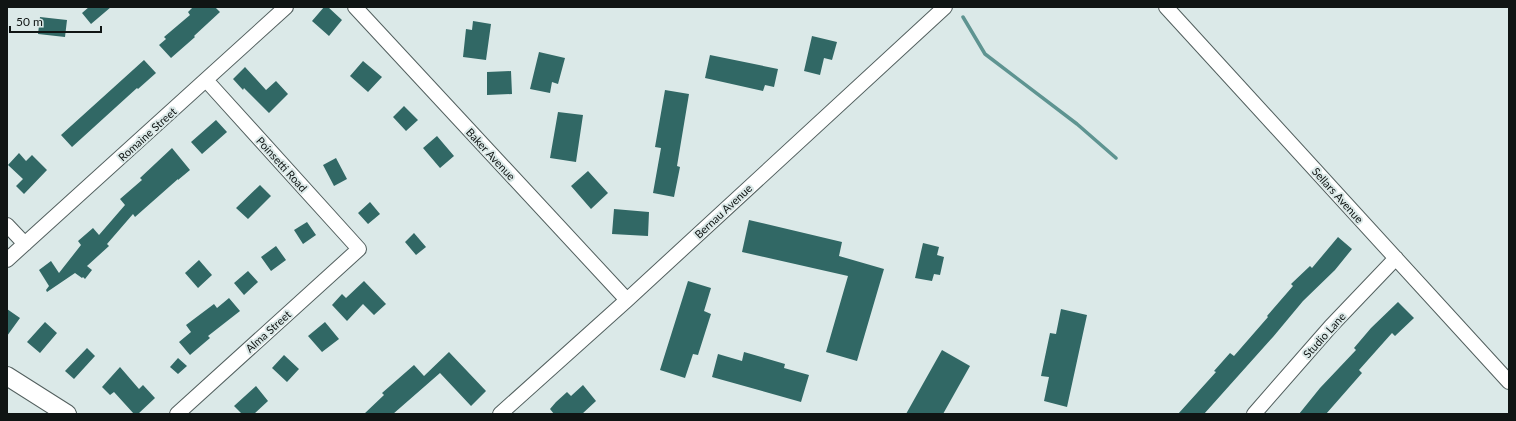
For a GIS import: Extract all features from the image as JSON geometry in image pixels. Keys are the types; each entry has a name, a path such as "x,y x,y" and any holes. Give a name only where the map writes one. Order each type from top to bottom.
{"street":[{"name":"Romaine Street","path":"7,260 286,7"},
{"name":"Baker Avenue","path":"356,7 627,300"},
{"name":"Bernau Avenue","path":"500,414 627,300 945,7"},
{"name":"Sellars Avenue","path":"1166,7 1509,382"},
{"name":"Poinsetti Road","path":"206,80 359,249"},
{"path":"7,225 26,244"},
{"name":"Alma Street","path":"177,414 359,249"},
{"name":"Studio Lane","path":"1254,414 1331,326 1396,258"},
{"path":"7,376 67,414"}],"building":[{"path":"89,7 111,7 91,24 82,13"},
{"path":"193,7 215,7 220,12 171,58 159,45 166,39 164,37 190,15 188,12"},
{"path":"324,7 328,7 342,20 329,36 312,21"},
{"path":"40,17 67,20 65,37 38,34"},
{"path":"473,21 491,24 486,60 463,57 466,29 472,30"},
{"path":"812,36 837,42 832,60 824,58 820,75 804,71"},
{"path":"539,52 565,58 558,84 552,82 550,93 530,89"},
{"path":"710,55 778,69 774,87 765,85 763,91 705,78"},
{"path":"144,60 156,73 138,89 137,88 72,147 61,135"},
{"path":"363,61 382,77 368,92 350,76"},
{"path":"245,67 266,90 276,81 288,94 269,113 233,79"},
{"path":"511,71 512,94 487,95 487,72"},
{"path":"665,90 689,94 677,166 680,167 674,197 653,193 661,148 655,147"},
{"path":"404,106 418,120 406,131 393,117"},
{"path":"558,112 583,115 576,162 550,158"},
{"path":"216,120 227,132 202,154 191,142"},
{"path":"437,136 454,156 440,168 423,148"},
{"path":"172,148 190,170 135,217 133,214 107,244 109,246 87,266 92,270 85,279 75,273 47,292 46,290 49,286 39,270 51,261 59,273 81,245 78,241 93,228 99,235 125,205 120,199 142,180 140,178"},
{"path":"19,153 26,161 32,155 47,170 24,194 16,186 23,179 8,165"},
{"path":"336,158 347,179 334,186 323,165"},
{"path":"588,171 608,193 591,209 571,186"},
{"path":"260,185 271,196 248,219 236,208"},
{"path":"370,202 380,214 368,224 358,213"},
{"path":"614,209 649,212 648,236 612,234"},
{"path":"749,220 842,242 839,256 884,269 857,361 826,352 848,276 742,252"},
{"path":"307,222 316,235 303,244 294,230"},
{"path":"414,233 426,247 416,255 405,242"},
{"path":"1338,237 1352,249 1335,270 1303,301 1204,414 1178,414 1216,372 1214,371 1230,353 1234,356 1268,317 1267,316 1293,286 1291,284 1310,266 1312,268"},
{"path":"923,243 939,247 937,255 944,257 940,275 934,274 932,281 915,278"},
{"path":"276,246 286,260 271,271 261,257"},
{"path":"199,260 212,275 198,288 185,273"},
{"path":"248,271 258,282 244,295 234,283"},
{"path":"364,281 386,304 374,315 363,304 347,321 332,305 342,294 346,298"},
{"path":"688,281 711,288 704,311 711,314 698,355 693,354 685,378 660,370"},
{"path":"229,298 240,311 208,336 210,338 190,355 179,342 191,332 186,325 214,304 217,308"},
{"path":"1398,302 1414,318 1395,336 1392,333 1359,370 1362,373 1326,414 1299,414 1320,388 1356,350 1354,348 1371,328"},
{"path":"7,309 20,318 7,336"},
{"path":"1061,309 1087,315 1067,407 1044,401 1049,377 1041,376 1050,333 1056,334"},
{"path":"45,322 57,333 40,353 27,342"},
{"path":"325,322 339,339 322,352 308,336"},
{"path":"87,348 95,356 74,379 65,371"},
{"path":"942,350 970,366 943,414 906,414"},
{"path":"449,352 486,391 471,406 440,373 393,414 364,414 384,395 382,393 414,365 424,376"},
{"path":"744,352 785,364 784,368 809,375 801,402 712,377 718,354 742,361"},
{"path":"284,355 299,369 287,382 272,368"},
{"path":"178,358 187,366 178,374 170,367"},
{"path":"120,367 139,389 143,385 155,398 138,414 134,414 114,392 110,395 102,387"},
{"path":"583,385 596,401 582,414 554,414 550,409 556,402 567,392 571,396"},
{"path":"256,386 268,401 254,414 242,414 234,406"}],"waterway":[{"path":"963,17 985,54 1077,124 1116,158"}]}
